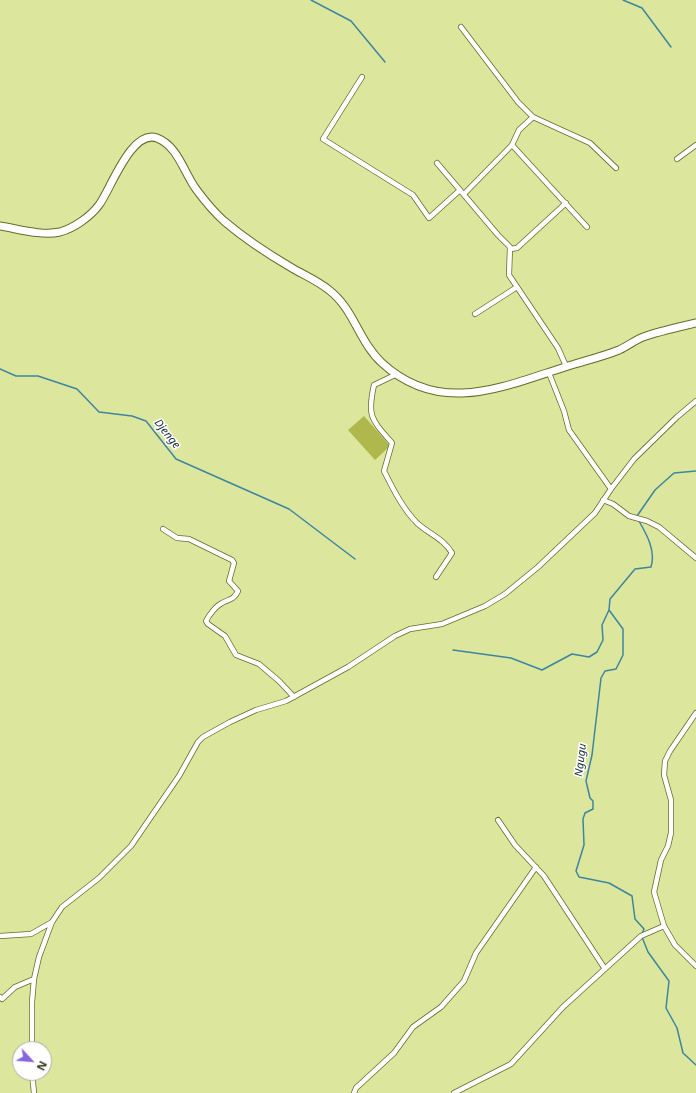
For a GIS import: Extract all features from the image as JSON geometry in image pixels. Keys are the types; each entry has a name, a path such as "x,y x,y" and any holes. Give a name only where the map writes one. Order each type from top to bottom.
{"main road":[{"path":"0,226 48,233 71,228 84,220 98,206 130,149 141,140 154,137 164,142 172,149 195,187 224,220 262,250 328,289 342,301 371,350 382,363 411,382 438,392 468,394 493,390 619,350 644,337 696,323"}],"street":[{"path":"461,27 518,102 533,117 590,142 616,168"},
{"path":"362,77 323,139 412,195 429,218 460,190"},
{"path":"464,194 512,145 520,130 533,117"},
{"path":"512,145 587,227"},
{"path":"677,159 696,145"},
{"path":"437,163 510,247 510,275 558,348 566,366"},
{"path":"510,249 516,248 566,204"},
{"path":"475,314 517,287"},
{"path":"548,373 564,410 569,430 611,489"},
{"path":"397,374 374,384 370,414 374,423 392,443 384,471 396,495 417,522 447,544 452,553 436,577"},
{"path":"32,1041 32,1002 34,979 39,957 52,922 62,907 99,878 135,841 179,776 198,742 203,737 230,722 294,697 348,667 395,636 410,629 442,624 486,606 515,586 538,567 595,513 634,459 677,417 696,401"},
{"path":"603,500 613,504 629,516 649,522 677,540 696,558"},
{"path":"162,529 177,538 189,540 232,560 234,563 229,581 238,591 232,600 221,603 206,621 225,636 236,655 259,664 279,681 294,697"},
{"path":"696,713 665,761 664,775 671,800 671,833 668,846 661,860 654,892 664,926 675,945 696,966"},
{"path":"498,820 515,845 544,876 605,969"},
{"path":"354,1093 356,1088 394,1053 413,1027 441,1006 464,981 476,953 536,867"},
{"path":"0,936 31,934 52,922"},
{"path":"454,1093 510,1064 562,1007 642,936 664,926"},
{"path":"0,998 2,999 15,987 34,979"},
{"path":"33,1081 34,1093"}],"green space":[{"path":"364,416 390,446 375,460 348,430"}],"waterway":[{"path":"311,0 351,21 385,62"},
{"path":"623,0 642,8 671,47"},
{"name":"Djenge","path":"0,369 16,376 38,376 77,389 99,412 132,416 146,421 176,459 289,509 355,559"},
{"name":"Ngugu","path":"637,516 655,490 674,473 696,471"},
{"path":"453,650 511,658 542,670 572,654 589,657 597,652 603,640 602,625 609,610 610,599 635,569 651,567 652,549 648,537 639,521"},
{"name":"Ngugu","path":"609,610 623,629 623,655 616,669 605,671 601,678 592,755 586,781 590,798 593,801 593,809 585,813 583,819 584,845 576,871 579,877 609,883 632,896 635,919 644,929 642,934"},
{"name":"Ngugu","path":"642,937 648,952 669,981 666,1008 677,1028 683,1053 696,1065"}]}
